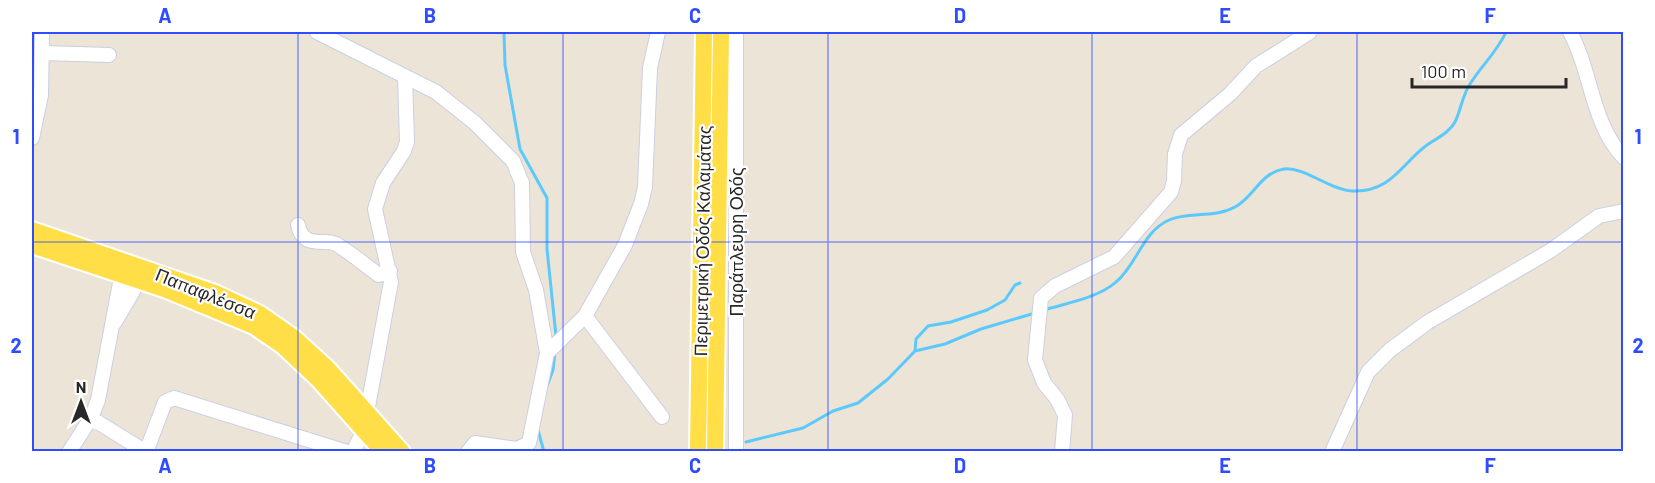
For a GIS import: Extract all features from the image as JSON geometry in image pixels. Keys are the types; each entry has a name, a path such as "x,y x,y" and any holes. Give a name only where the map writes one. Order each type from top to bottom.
{"main road":[{"name":"Περιμετρική Οδός Καλαμάτας","path":"698,452 704,32"},
{"name":"Περιμετρική Οδός Καλαμάτας","path":"715,452 721,32"},
{"name":"Παπαφλέσσα","path":"32,230 123,269"},
{"name":"Παπαφλέσσα","path":"32,245 215,293 278,325 328,369 402,452"},
{"name":"Παπαφλέσσα","path":"140,274 269,336 319,380 382,452"}],"street":[{"path":"32,138 40,96 44,53 42,32"},
{"path":"317,32 436,92 475,123 513,161 519,171 522,183 523,252 534,280 547,353 529,443 517,449 475,443 468,452"},
{"path":"547,353 585,316 625,245 645,187 648,91 657,32"},
{"name":"Παράπλευρη Οδός","path":"736,32 736,452"},
{"path":"1062,452 1065,415 1057,399 1044,383 1035,360 1040,312 1047,291 1088,271 1122,250 1170,192 1174,181 1175,154 1181,135 1230,94 1256,66 1310,32"},
{"path":"1570,32 1601,125 1613,147 1623,158"},
{"path":"44,53 109,55"},
{"path":"367,412 390,290 390,271 375,209 383,183 404,151 406,142 405,76"},
{"path":"1332,452 1368,372 1390,350 1428,322 1550,251 1599,216 1623,211"},
{"path":"298,225 299,231 311,241 334,243 380,275 390,271"},
{"path":"69,452 91,418 100,389 123,269"},
{"path":"114,324 140,274"},
{"path":"585,316 662,417"},
{"path":"91,418 146,452 165,402 174,398 346,452"},
{"path":"353,452 364,430"}],"waterway":[{"path":"504,32 505,65 520,149 547,198 547,249 556,336"},
{"path":"1044,310 1109,288 1123,275 1146,240 1160,225 1177,217 1227,211 1242,203 1263,180 1276,171 1284,169 1300,171 1335,187 1352,191 1377,187 1386,182 1418,152 1452,126 1467,89 1506,32"},
{"path":"915,351 916,339 928,326 951,322 987,310 1005,300 1015,285 1020,283"},
{"path":"746,442 803,428 833,411 858,403 888,379 915,351 945,344 981,329 1035,313"},
{"path":"547,386 553,370 555,352"},
{"path":"538,430 544,452"}]}
